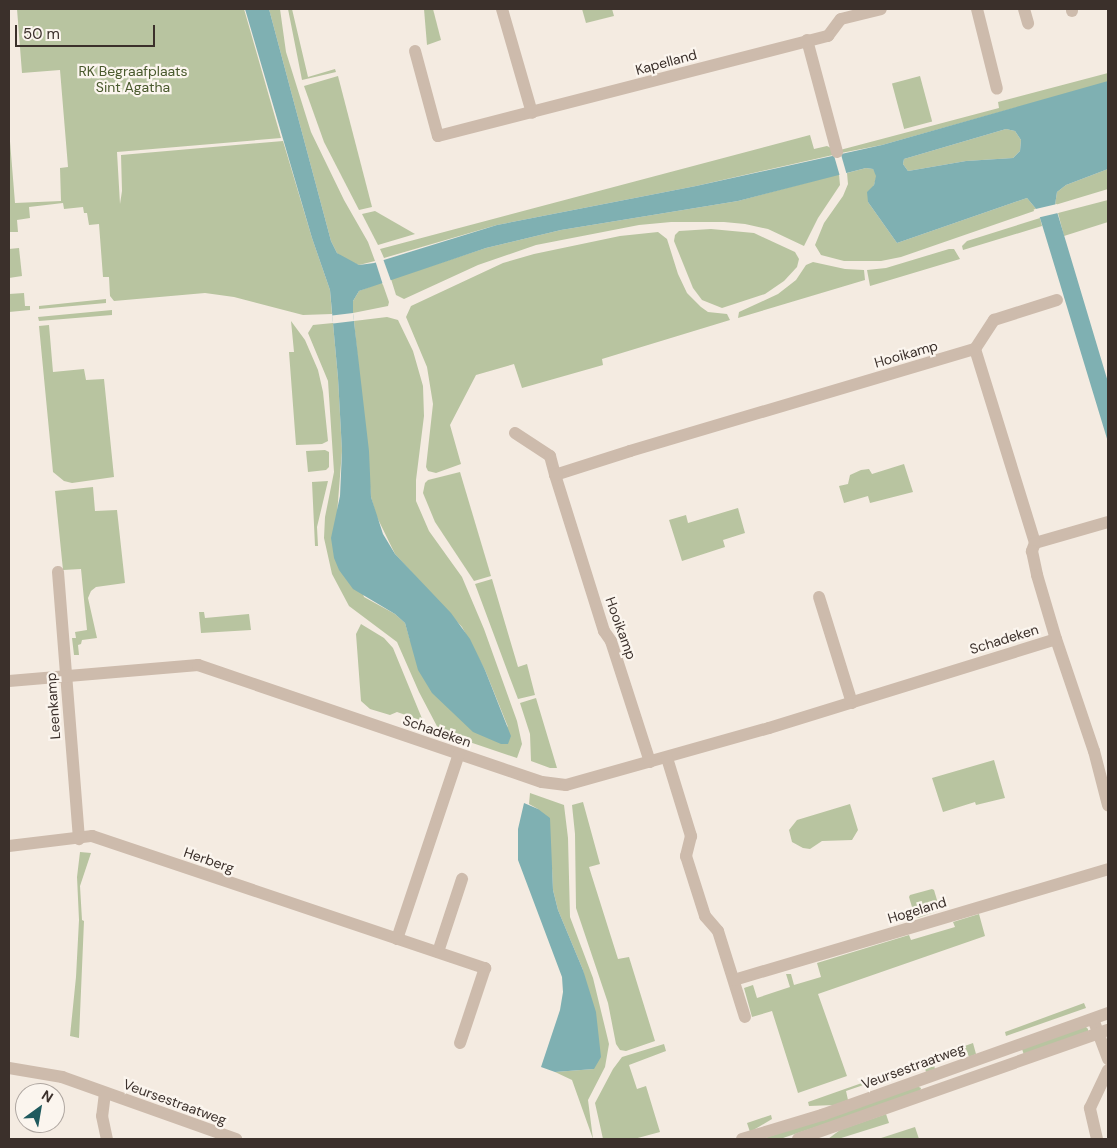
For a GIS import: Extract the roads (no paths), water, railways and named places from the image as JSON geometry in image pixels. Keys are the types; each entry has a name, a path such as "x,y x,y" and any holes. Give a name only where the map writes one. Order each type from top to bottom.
{"street":[{"path":"502,9 532,113"},
{"name":"Kapelland","path":"414,51 438,136 828,36 841,19 881,9"},
{"path":"977,9 997,89"},
{"path":"1024,9 1028,23"},
{"path":"807,40 837,152"},
{"path":"1056,639 1037,575 1032,551 1035,543 975,349 994,320 1057,300"},
{"name":"Hooikamp","path":"555,475 975,349"},
{"name":"Hooikamp","path":"516,433 550,456 604,631 611,641 650,762"},
{"path":"1035,543 1108,522"},
{"name":"Leenkamp","path":"58,572 79,838"},
{"path":"819,597 852,703"},
{"name":"Schadeken","path":"9,681 198,665 542,782 566,785 667,758 852,703 1056,639 1094,751 1108,805"},
{"path":"397,939 459,754"},
{"path":"667,758 691,836 686,856 705,916 718,931 745,1017"},
{"name":"Herberg","path":"9,846 92,836 485,968 460,1043"},
{"name":"Hogeland","path":"734,980 1108,869"},
{"path":"438,952 462,879"},
{"name":"Veursestraatweg","path":"742,1139 822,1115 1108,1013"},
{"path":"1093,1019 1104,1032 1108,1059"},
{"path":"798,1139 1104,1032"},
{"name":"Veursestraatweg","path":"9,1068 62,1077 236,1139"},
{"path":"1097,1139 1090,1108 1108,1070"},
{"name":"Veursestraatweg","path":"105,1093 102,1116 107,1139"}],"water":[{"path":"245,9 269,9 331,241 337,253 359,265 374,263 497,225 696,186 882,145 1108,81 1108,169 1066,185 1057,192 1055,205 1108,382 1108,442 1040,218 1037,210 1027,198 897,243 868,202 867,192 874,185 876,176 873,169 866,168 738,201 561,230 486,248 359,291 353,301 353,313 369,451 371,497 383,534 395,554 451,613 470,639 485,670 511,736 508,744 501,744 473,732 432,693 418,670 405,623 395,614 353,589 339,570 334,558 331,538 340,496 342,451 338,378 330,290 312,238","holes":["1006,129 1015,131 1021,140 1020,151 1013,158 966,161 908,171 903,164 904,159"]},
{"path":"524,803 538,809 550,818 553,890 558,910 583,970 596,1012 601,1057 594,1069 555,1072 541,1067 560,1010 563,992 562,977 518,860 518,829"}],"park label":[{"name":"RK Begraafplaats Sint Agatha","path":"133,79"}]}
